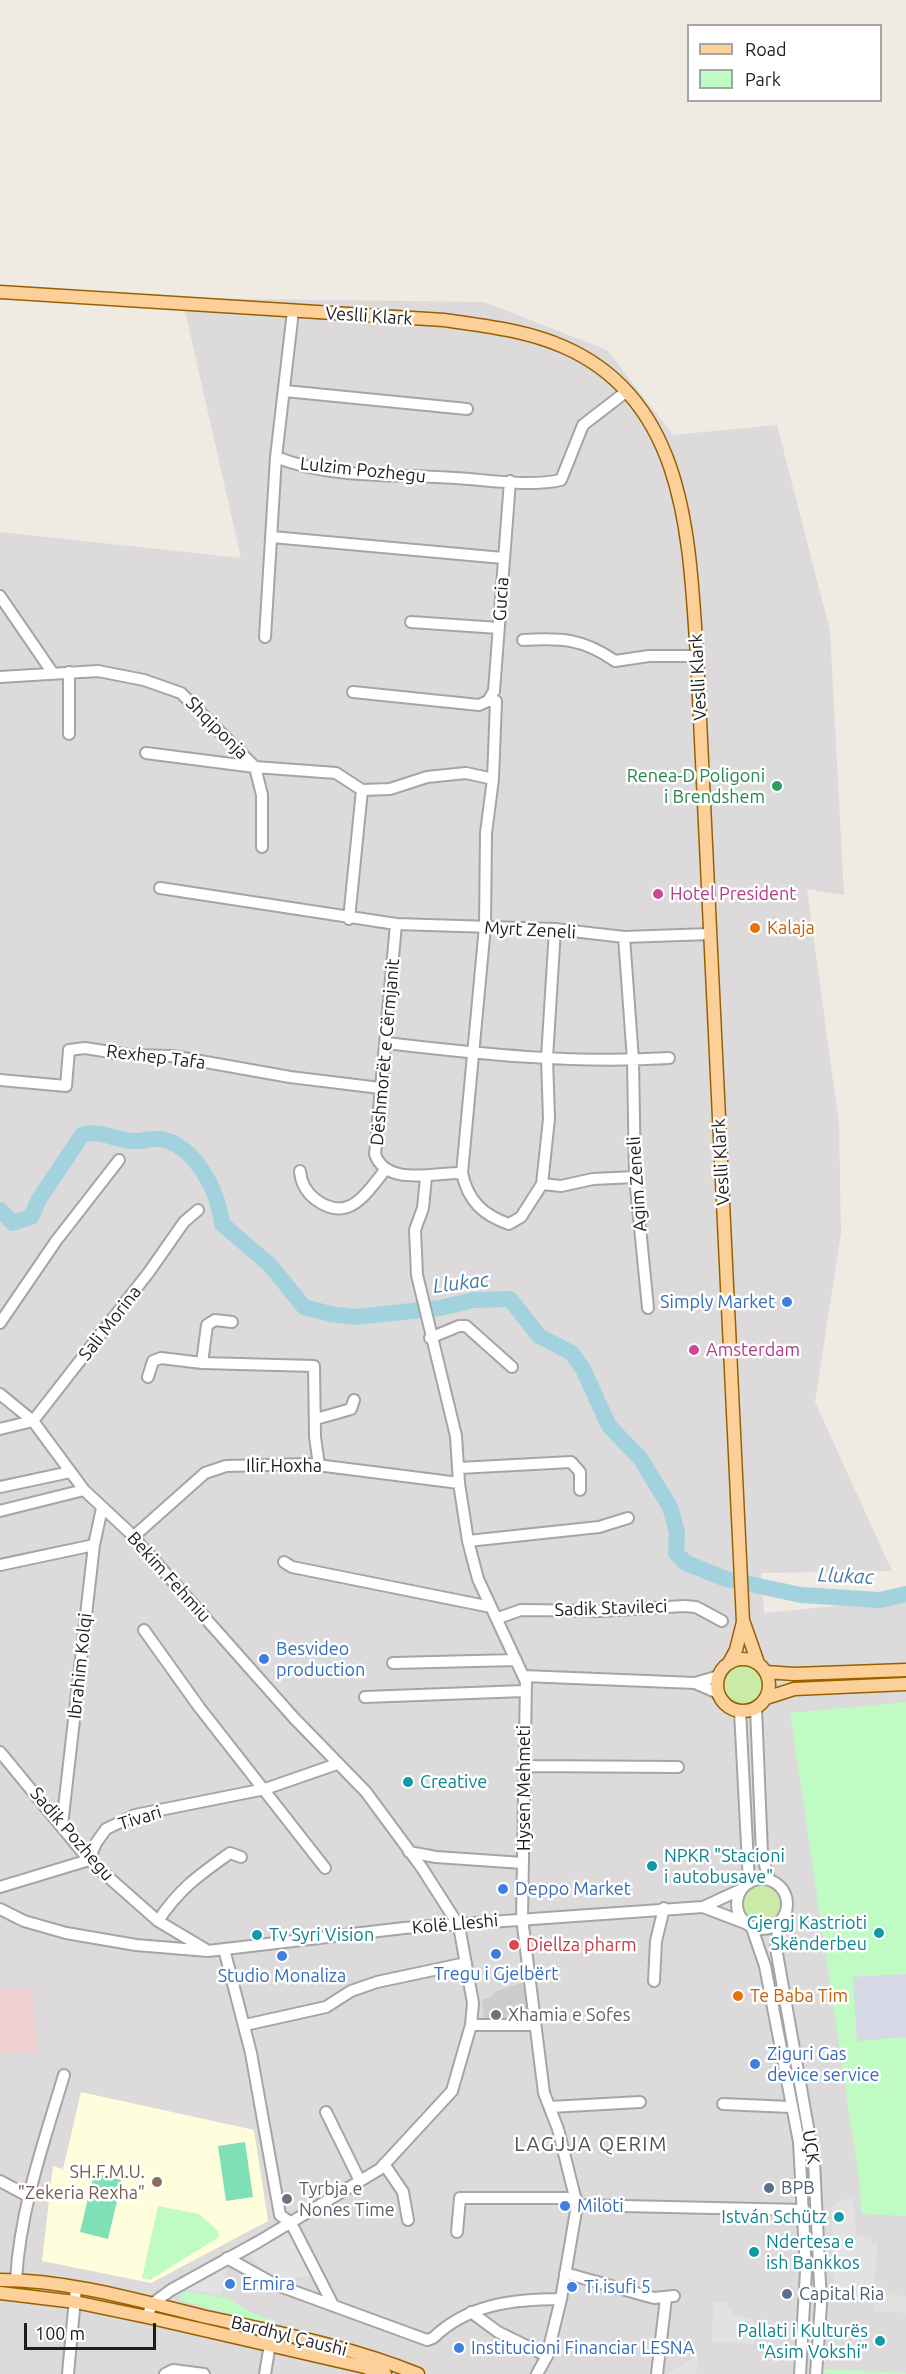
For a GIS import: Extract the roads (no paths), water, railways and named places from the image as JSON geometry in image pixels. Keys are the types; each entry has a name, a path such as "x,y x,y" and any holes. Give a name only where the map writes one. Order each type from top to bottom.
{"main road":[{"name":"Veslli Klark","path":"0,292 444,320 508,330 565,347 599,367 627,391 657,432 681,500 689,545 698,656 743,1622 736,1650 729,1663"},
{"name":"Veslli Klark","path":"743,1622 762,1668"},
{"path":"906,1670 794,1674 762,1668 744,1659 729,1663 719,1676 718,1693 727,1705 740,1711 756,1708 766,1698 794,1689 906,1684"},
{"path":"762,1668 770,1685 766,1698"},
{"name":"Bardhyl Çaushi","path":"0,2280 76,2288 152,2304 385,2374"},
{"name":"Bardhyl Çaushi","path":"0,2293 75,2302 372,2357 418,2374"}],"street":[{"name":"Lulzim Pozhegu","path":"293,311 276,457 296,465 335,470 510,481 561,480 583,425 627,391"},
{"path":"285,391 467,409"},
{"path":"265,637 276,457"},
{"name":"Gucia","path":"488,701 494,691 510,481"},
{"path":"272,537 503,558"},
{"path":"0,596 52,672"},
{"path":"411,622 499,628"},
{"path":"523,640 561,639 586,643 615,661 649,656 698,656"},
{"name":"Shqiponja","path":"0,677 52,672 98,671 144,680 181,693 255,767"},
{"path":"69,672 69,734"},
{"path":"353,692 474,704 496,701 493,779 486,833 485,926 472,1053 467,1140 462,1173 472,1200 490,1217 509,1224 521,1217 534,1200 542,1184 549,1119 547,1058 555,929"},
{"path":"146,753 255,767 336,773 362,790 390,789 427,777 466,773 493,779"},
{"path":"255,767 262,795 262,847"},
{"path":"349,919 362,790"},
{"name":"Myrt Zeneli","path":"160,888 349,919 396,924 459,928 485,926 555,929 624,937 710,934"},
{"name":"Dëshmorët e Cërmjanit","path":"396,924 375,1154 379,1165 385,1170 426,1177 462,1173"},
{"name":"Agim Zeneli","path":"624,937 633,1060 635,1177 648,1308"},
{"path":"386,1043 472,1053 547,1058 633,1060 669,1058"},
{"name":"Rexhep Tafa","path":"0,1080 66,1086 69,1050 85,1048 129,1055 172,1056 290,1077 380,1088"},
{"path":"0,1323 104,1177 119,1160"},
{"path":"300,1172 300,1181 312,1196 327,1207 342,1210 354,1205 385,1170"},
{"name":"Hysen Mehmeti","path":"426,1177 423,1208 415,1230 417,1275 456,1436 459,1483 468,1541 478,1579 526,1682 524,1691 522,1918 544,2093 577,2202"},
{"path":"542,1184 573,1185 593,1179 635,1177"},
{"name":"Sali Morina","path":"33,1421 149,1272 184,1222 198,1210"},
{"path":"202,1363 207,1325 215,1320 232,1322"},
{"path":"429,1332 466,1326 512,1367"},
{"path":"147,1377 153,1361 161,1358 202,1363 311,1364 316,1369 315,1437 320,1465"},
{"name":"Bekim Fehmiu","path":"0,1394 33,1421 84,1490 134,1537 337,1764 366,1792 459,1926"},
{"path":"316,1419 351,1409 354,1400"},
{"path":"0,1429 33,1421"},
{"path":"459,1468 571,1462 580,1472 580,1490"},
{"name":"Ilir Hoxha","path":"134,1537 205,1473 226,1466 320,1465 459,1483"},
{"path":"0,1487 70,1472"},
{"path":"0,1511 84,1490"},
{"name":"Ibrahim Kolqi","path":"62,1825 94,1545 102,1508"},
{"path":"468,1541 599,1527 628,1518"},
{"path":"0,1565 94,1545"},
{"path":"288,1564 490,1607"},
{"name":"Sadik Stavileci","path":"498,1618 521,1610 601,1611 684,1606 696,1607 722,1621"},
{"path":"144,1630 199,1707 325,1868"},
{"path":"393,1663 516,1660"},
{"path":"524,1676 695,1683 719,1676"},
{"path":"695,1683 718,1693"},
{"path":"365,1696 524,1691"},
{"name":"UÇK","path":"756,1708 762,1854 768,1879 782,1889 786,1898 787,1907 779,1923 776,1948 814,2161 820,2304 816,2374"},
{"name":"UÇK","path":"740,1711 746,1886 737,1906 749,1925 765,1966 790,2107 799,2142 804,2210 806,2304 800,2374"},
{"name":"Sadik Pozhegu","path":"0,1752 89,1860 158,1921 208,1951"},
{"name":"Tivari","path":"89,1860 96,1843 106,1829 135,1815 265,1789 337,1764"},
{"path":"525,1766 678,1767"},
{"path":"409,1852 436,1857 523,1863"},
{"path":"158,1921 174,1897 189,1881 230,1853 241,1857"},
{"path":"0,1887 89,1860"},
{"path":"703,1907 746,1886 768,1879"},
{"path":"703,1907 749,1925 771,1928 779,1923"},
{"name":"Kolë Lleshi","path":"0,1909 24,1920 66,1933 136,1945 208,1951 381,1931 459,1926 522,1918 703,1907"},
{"path":"654,1981 656,1941 664,1908"},
{"path":"147,2317 152,2304 171,2290 291,2223 384,2164 452,2091 471,2025 473,2003 459,1926"},
{"path":"224,1949 245,2025 280,2215 291,2223 333,2305"},
{"path":"245,2025 326,2007 351,1991 377,1982 466,1963"},
{"path":"471,2025 534,2025"},
{"path":"16,2280 18,2248 28,2196 64,2074"},
{"path":"550,2107 640,2102"},
{"name":"UÇK","path":"723,2104 790,2107"},
{"path":"326,2112 360,2181"},
{"path":"384,2164 403,2192 408,2220"},
{"path":"0,2181 28,2196"},
{"path":"457,2232 459,2198 804,2210"},
{"path":"537,2374 547,2356 561,2299 577,2202"},
{"path":"227,2258 274,2284 427,2340 434,2338 455,2319 471,2312 522,2299 561,2299"},
{"path":"566,2273 654,2298 670,2297 657,2374"},
{"path":"68,2374 76,2288"},
{"path":"471,2312 498,2331 547,2356"},
{"path":"264,2374 271,2338"},
{"path":"165,2374 173,2370 204,2374"}],"waterway":[{"name":"Llukac","path":"0,1210 13,1223 31,1217 39,1199 82,1135 95,1133 125,1140 160,1139 173,1143 184,1150 203,1172 216,1198 222,1224 270,1265 304,1307 330,1314 355,1317 440,1308 474,1300 510,1299 539,1336 572,1353 583,1369 609,1426 640,1458 670,1507 677,1532 676,1553 686,1563 726,1579 801,1595 880,1600 906,1594"}],"place":[{"name":"Renea-D Poligoni i Brendshem","path":"777,786"},
{"name":"Hotel President","path":"658,894"},
{"name":"Kalaja","path":"755,928"},
{"name":"Simply Market","path":"787,1302"},
{"name":"Amsterdam","path":"694,1350"},
{"name":"Besvideo production","path":"264,1659"},
{"name":"Creative","path":"408,1782"},
{"name":"NPKR \"Stacioni i autobusave\"","path":"652,1866"},
{"name":"Deppo Market","path":"503,1889"},
{"name":"Gjergj Kastrioti Skënderbeu","path":"879,1933"},
{"name":"Tv Syri Vision","path":"257,1935"},
{"name":"Diellza pharm","path":"514,1945"},
{"name":"Tregu i Gjelbërt","path":"496,1954"},
{"name":"Studio Monaliza","path":"282,1956"},
{"name":"Te Baba Tim","path":"738,1996"},
{"name":"Xhamia e Sofes","path":"496,2015"},
{"name":"Ziguri Gas device service","path":"755,2064"},
{"name":"SH.F.M.U. \"Zekeria Rexha\"","path":"157,2182"},
{"name":"BPB","path":"769,2188"},
{"name":"Tyrbja e Nones Time","path":"287,2199"},
{"name":"Miloti","path":"565,2206"},
{"name":"István Schütz","path":"839,2217"},
{"name":"Ndertesa e ish Bankkos","path":"754,2252"},
{"name":"Ermira","path":"230,2284"},
{"name":"Ti isufi 5","path":"572,2287"},
{"name":"Capital Ria","path":"787,2294"},
{"name":"Pallati i Kulturës \"Asim Vokshi\"","path":"880,2341"},
{"name":"Institucioni Financiar LESNA","path":"459,2348"}],"district":[{"name":"LAGJJA QERIM","path":"591,2144"}]}
